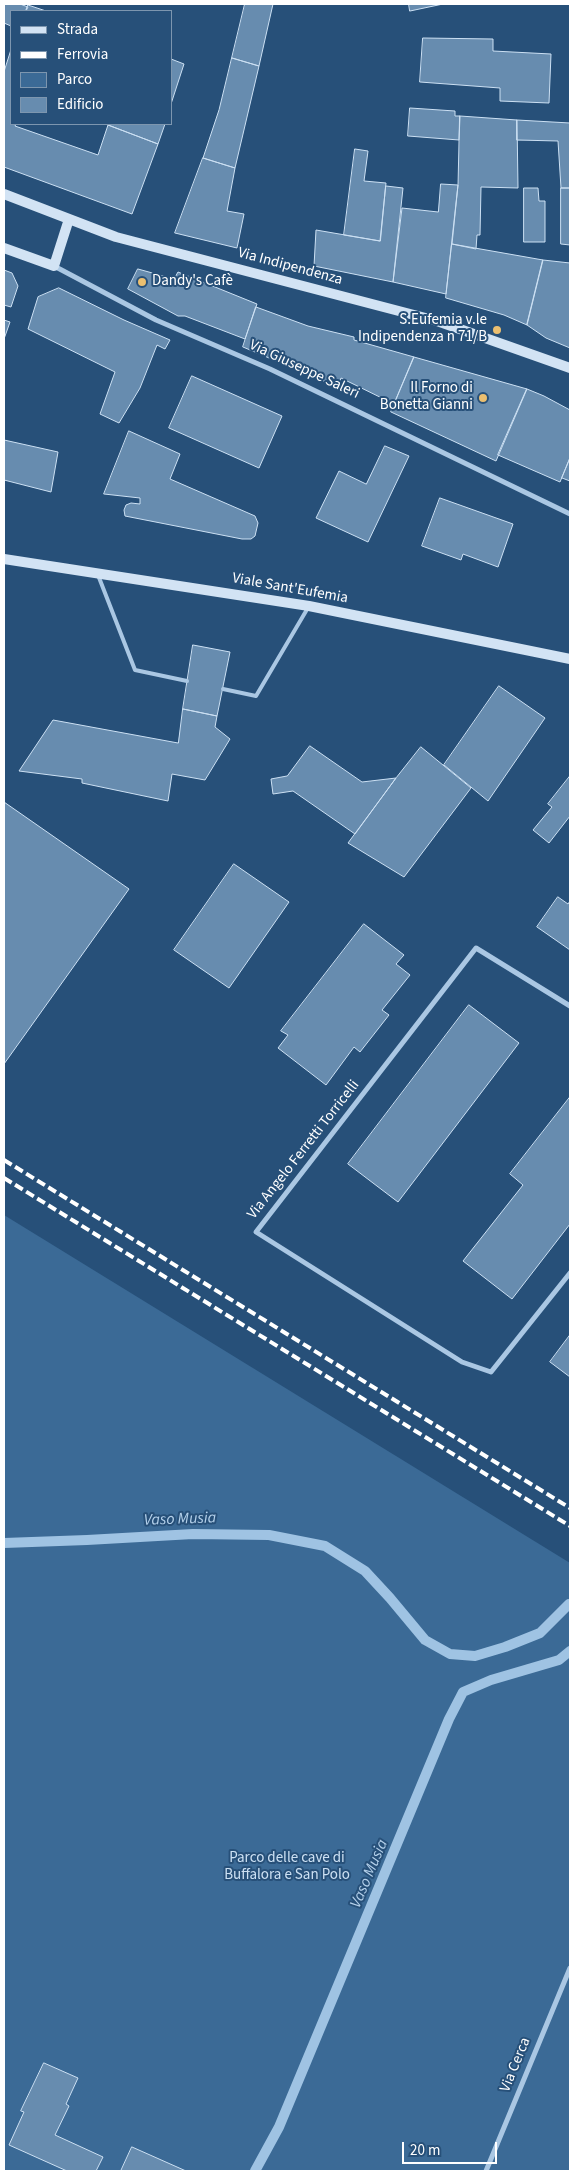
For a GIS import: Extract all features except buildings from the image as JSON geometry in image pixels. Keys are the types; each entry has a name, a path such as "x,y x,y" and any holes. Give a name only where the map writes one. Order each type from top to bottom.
{"street":[{"name":"Via Indipendenza","path":"4,194 116,237 437,322 570,368"},
{"path":"54,266 70,219"},
{"name":"Via Giuseppe Saleri","path":"4,248 54,266 156,320 270,370 570,514"},
{"name":"Viale Sant'Eufemia","path":"4,559 309,606 570,659"},
{"name":"Via Angelo Ferretti Torricelli","path":"570,1006 476,948 256,1232 462,1362 491,1372 570,1273"},
{"name":"Via Cerca","path":"486,2171 570,1968"}],"lane":[{"path":"98,574 135,670 187,681"},
{"path":"222,689 256,696 309,606"}],"green space":[{"name":"Parco delle cave di Buffalora e San Polo","path":"4,1215 570,1563 570,2171 4,2171"}],"waterway":[{"name":"Vaso Musia","path":"4,1543 193,1534 269,1535 325,1546 365,1571 425,1640 450,1654 475,1656 505,1647 540,1633 569,1604"},
{"name":"Vaso Musia","path":"255,2171 279,2127 449,1719 463,1692 491,1680 559,1660 570,1651"}],"railway":[{"path":"4,1160 570,1508"},
{"path":"4,1178 570,1526"}],"place":[{"name":"Dandy's Cafè","path":"142,282"},
{"name":"S.Eufemia v.le Indipendenza n 71/B","path":"497,330"},
{"name":"Il Forno di Bonetta Gianni","path":"483,398"}]}
